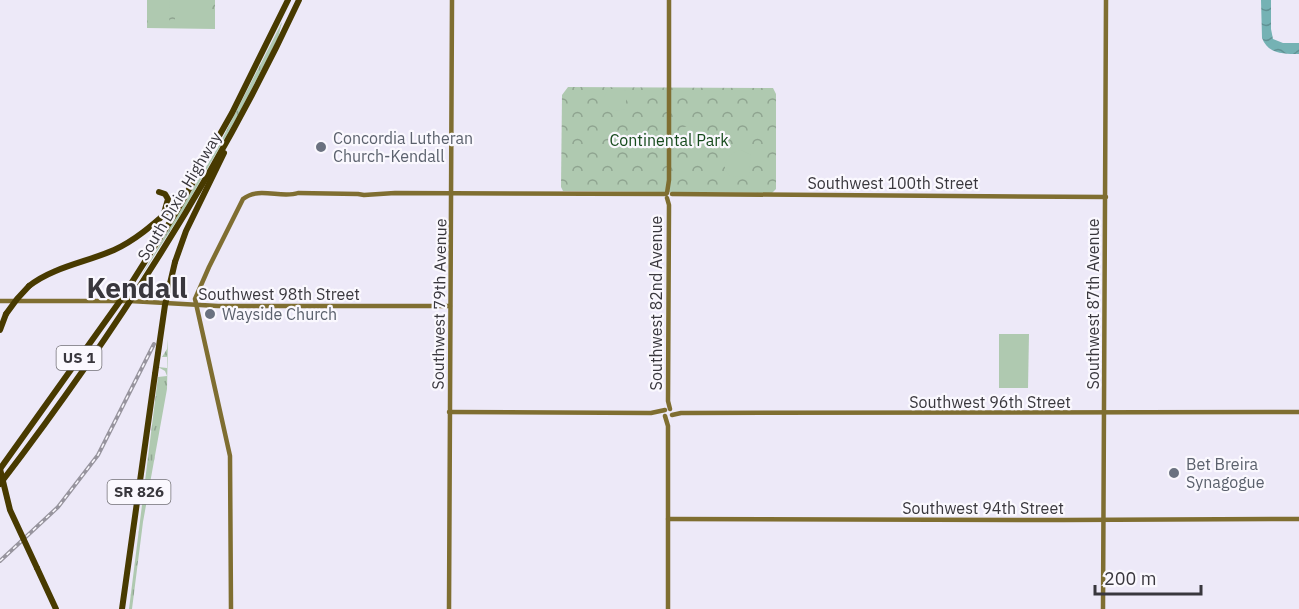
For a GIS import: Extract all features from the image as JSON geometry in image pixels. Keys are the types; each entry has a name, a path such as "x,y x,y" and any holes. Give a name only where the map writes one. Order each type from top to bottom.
{"highway":[{"name":"South Dixie Highway","path":"0,469 120,301 185,197 232,113 288,0"},
{"name":"South Dixie Highway","path":"0,484 77,379 130,301 235,129 299,0"},
{"name":"SR 826","path":"124,609 165,304 175,262 186,231 235,129"},
{"path":"159,192 165,194 168,199 162,217"},
{"path":"0,330 6,314 29,286 48,275 119,248 144,232 185,197"},
{"path":"69,372 77,379"},
{"path":"0,469 15,523 56,609"}],"street":[{"name":"Southwest 79th Avenue","path":"449,609 452,0"},
{"name":"Southwest 82nd Avenue","path":"668,609 669,0"},
{"name":"Southwest 87th Avenue","path":"1103,609 1106,0"},
{"name":"Southwest 100th Street","path":"195,305 195,297 201,283 240,203 246,196 254,193 291,195 298,193 1106,197"},
{"name":"Southwest 98th Street","path":"0,301 130,301 195,305 450,306"},
{"path":"195,305 230,456 231,609"},
{"name":"Southwest 96th Street","path":"449,412 1105,414 1299,412"},
{"name":"Southwest 94th Street","path":"668,519 1299,519"}],"green space":[{"path":"147,0 215,0 215,29 147,28"},
{"path":"150,0 170,0 169,24 150,24"},
{"path":"175,0 212,0 212,24 175,24"},
{"path":"282,22 278,38 237,117 183,211 138,281 218,147"},
{"name":"Continental Park","path":"568,87 773,88 776,94 776,189 772,193 563,191 561,187 562,95"},
{"path":"608,89 624,89 626,109 615,111 607,106 604,97"},
{"path":"701,126 706,135 702,144 693,149 682,145 683,127"},
{"path":"741,150 751,155 749,176 731,177 725,170 727,159 731,154"},
{"path":"999,334 1029,334 1028,388 999,388"},
{"path":"168,339 167,389 143,522 132,609 129,609 158,377 167,376 165,371 158,367 167,368 167,357 162,357 167,349"}],"water":[{"path":"1261,0 1271,0 1273,39 1283,43 1299,43 1299,54 1277,52 1265,43 1262,38"}],"railway":[{"path":"0,561 58,507 98,455 154,344"}],"place":[{"name":"Concordia Lutheran Church-Kendall","path":"321,147"},
{"name":"Wayside Church","path":"210,314"},
{"name":"Bet Breira Synagogue","path":"1174,473"}],"district":[{"name":"Kendall","path":"137,288"}]}
